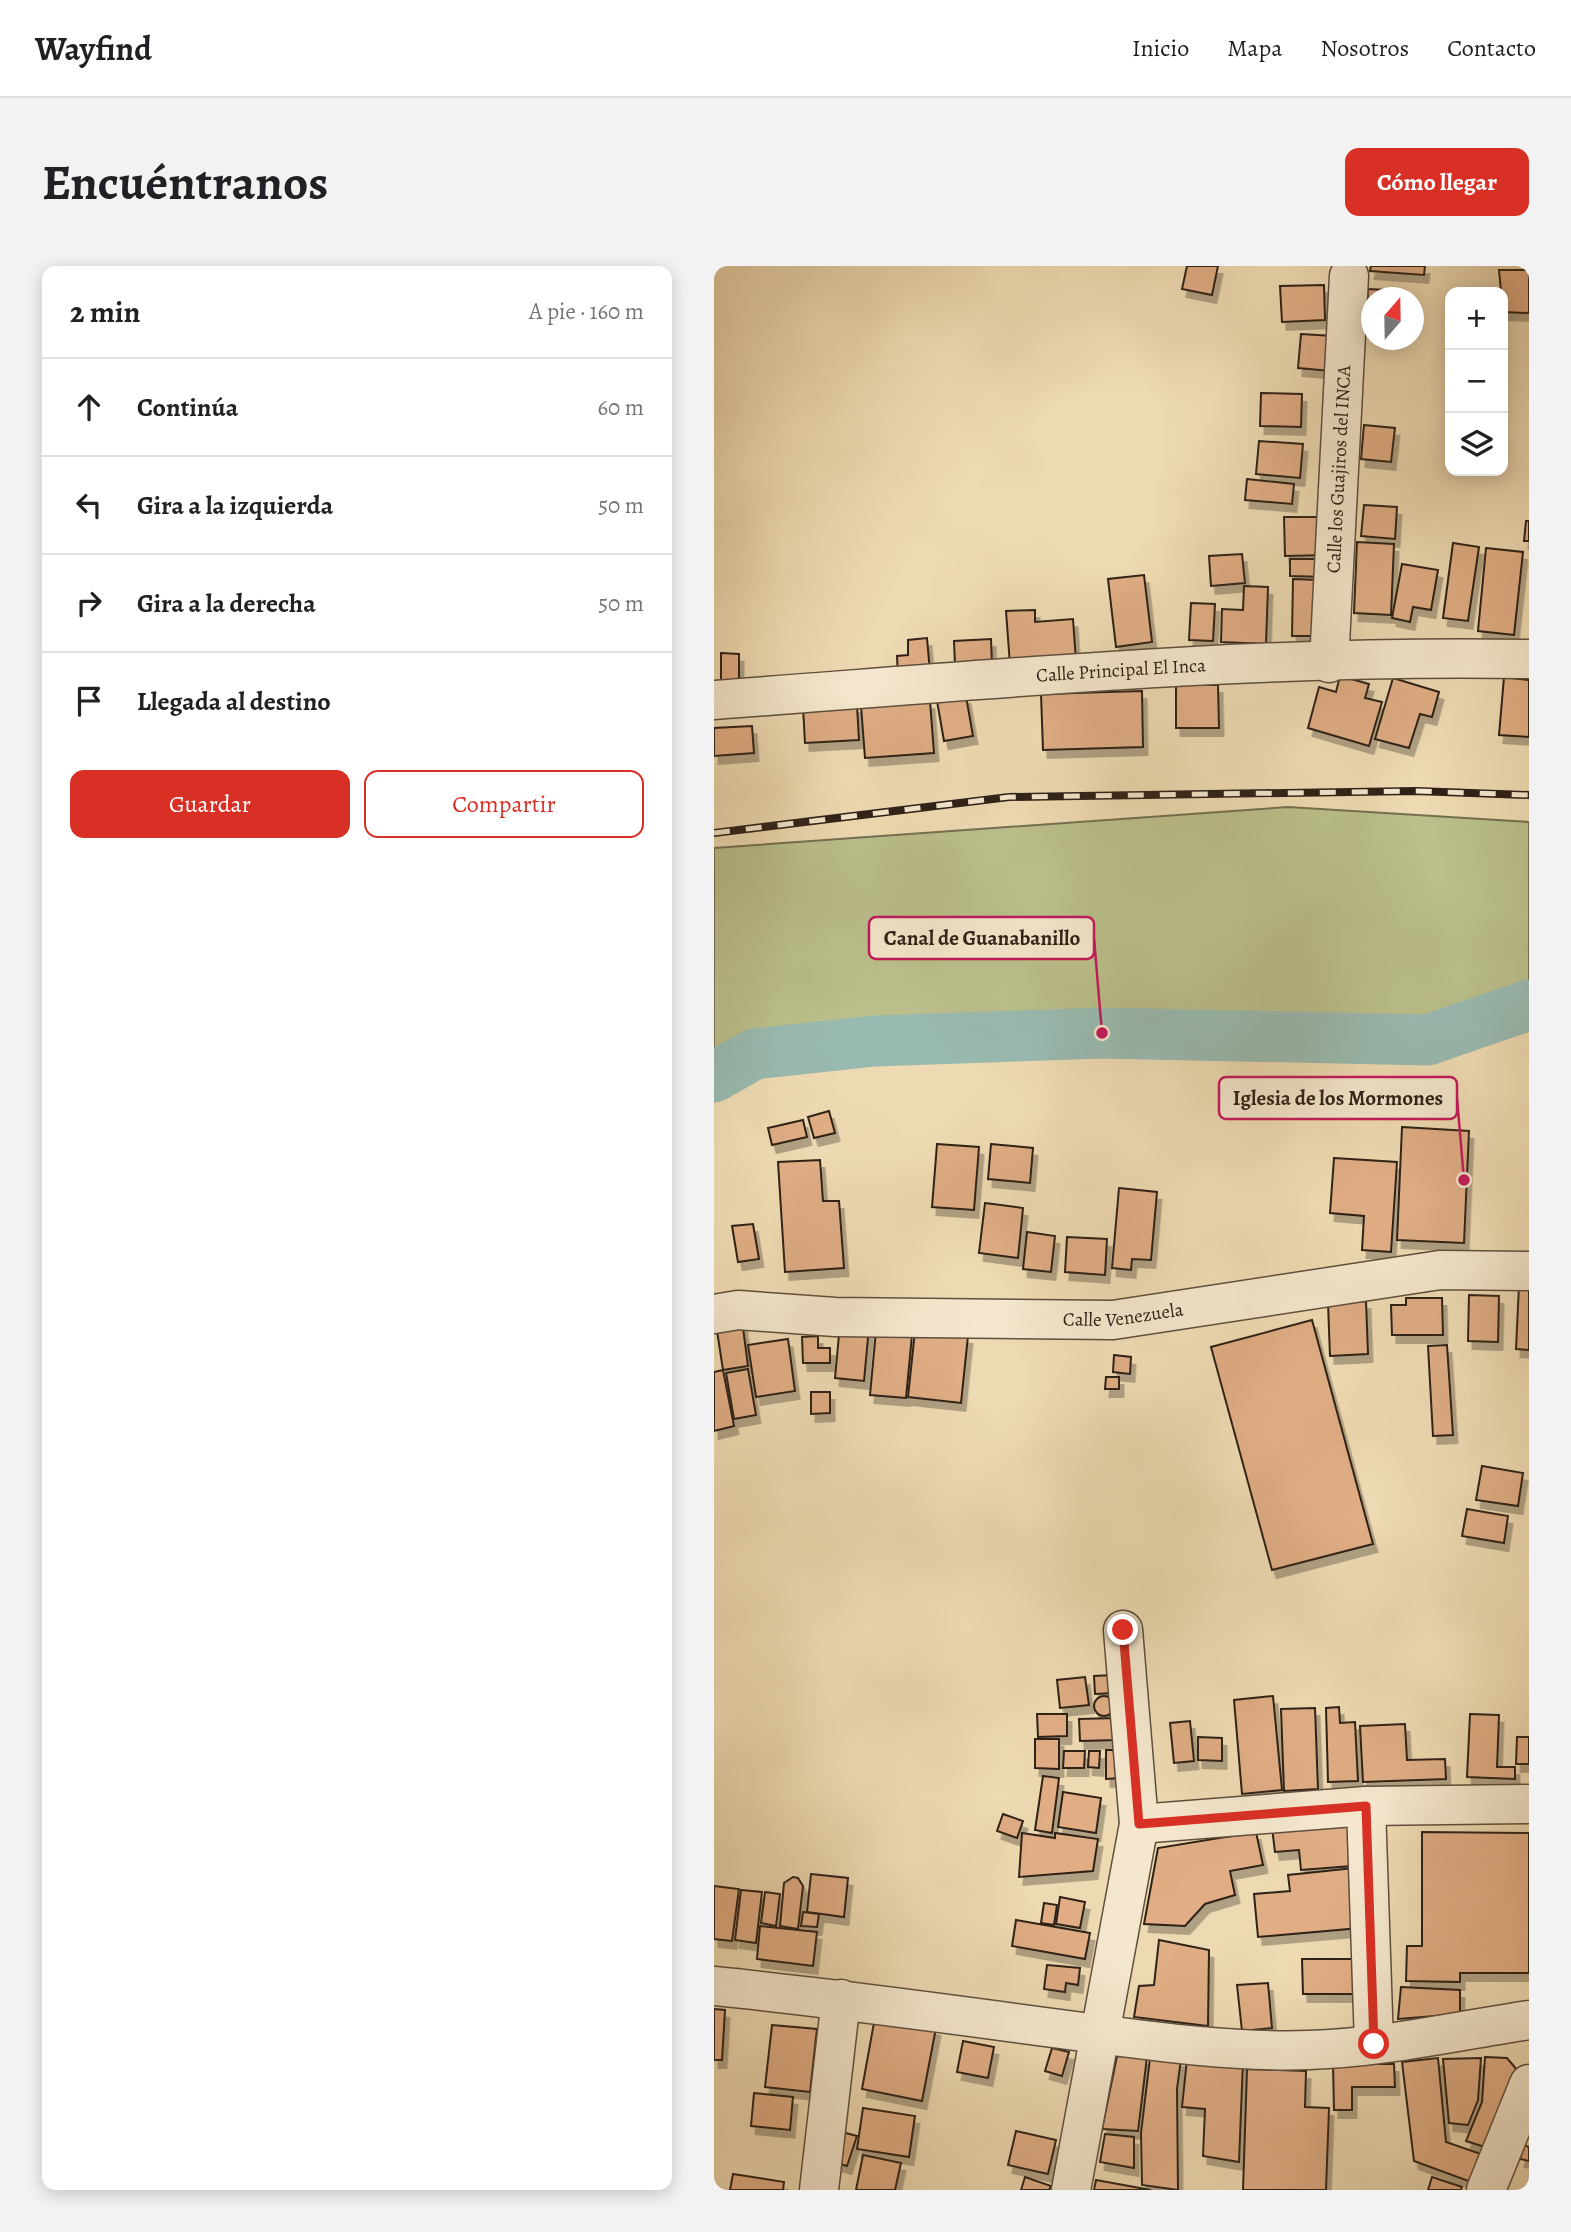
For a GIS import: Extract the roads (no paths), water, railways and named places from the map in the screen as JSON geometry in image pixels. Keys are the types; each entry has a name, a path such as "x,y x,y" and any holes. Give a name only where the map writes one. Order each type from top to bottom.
{"street":[{"name":"Calle los Guajiros del INCA","path":"1329,663 1349,276"},
{"name":"Calle Principal El Inca","path":"714,700 1129,670 1453,657 1529,659"},
{"name":"Calle Venezuela","path":"714,1314 738,1310 835,1317 1114,1320 1440,1270 1529,1271"},
{"path":"1071,2190 1139,1824 1123,1630"},
{"path":"1139,1824 1366,1806 1529,1804"},
{"path":"1366,1806 1374,2044"},
{"path":"714,1986 842,1999 1098,2034 1230,2047 1308,2050 1374,2044 1529,2020"},
{"path":"819,2190 842,1999"},
{"path":"1486,2190 1529,2084"}],"waterway":[{"path":"714,1077 754,1054 875,1041 1102,1033 1428,1040 1529,1005"}],"railway":[{"path":"714,833 1009,797 1416,791 1529,795"}],"place":[{"name":"Canal de Guanabanillo","path":"1102,1033"},
{"name":"Iglesia de los Mormones","path":"1464,1180"}]}
